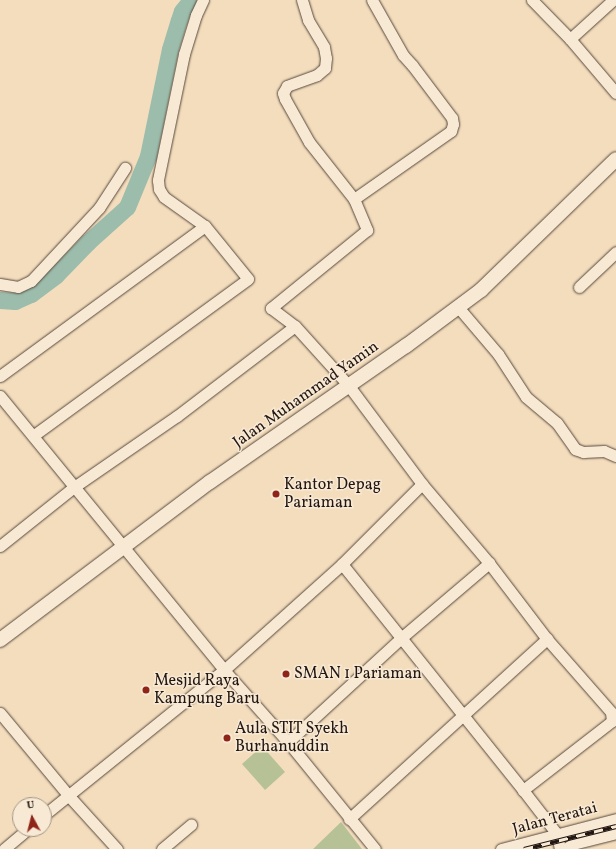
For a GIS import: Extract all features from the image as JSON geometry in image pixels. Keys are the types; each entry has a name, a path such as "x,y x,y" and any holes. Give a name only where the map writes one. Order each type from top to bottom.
{"street":[{"path":"33,436 248,279 205,226 164,197 159,189 158,180 186,47 203,0"},
{"path":"302,0 308,20 324,47 326,63 324,68 317,75 287,86 283,93 309,142 354,199 366,227 366,232 271,308 295,326 349,386 422,484 489,563 547,639 611,712 612,721 523,790"},
{"path":"354,199 451,131 453,124 452,118 412,64 402,55 372,0"},
{"path":"532,0 616,92"},
{"path":"570,40 613,0"},
{"name":"Jalan Muhammad Yamin","path":"0,640 210,482 349,386 481,290 616,159"},
{"path":"0,284 18,287 31,281 100,208 125,168"},
{"path":"0,376 205,226"},
{"path":"579,287 616,252"},
{"path":"458,307 498,354 526,397 556,423 575,449 583,452 604,451 616,456"},
{"path":"0,546 74,487 177,416 295,326"},
{"path":"0,396 224,670 288,742 349,819 375,849"},
{"path":"52,808 224,670 342,564 422,484"},
{"path":"288,742 402,638 489,563"},
{"path":"342,564 464,715 557,834 560,849"},
{"path":"349,819 547,639"},
{"path":"0,713 68,795 117,849"},
{"name":"Jalan Teratai","path":"501,849 616,819"},
{"path":"162,849 191,825"},
{"path":"565,849 573,844 616,833"},
{"path":"4,849 18,837"}],"green space":[{"path":"262,746 285,772 265,790 242,764"},
{"path":"341,822 362,849 313,849"}],"waterway":[{"path":"0,300 15,301 31,294 56,275 88,242 127,207 148,156 170,49 182,11 191,0"}],"railway":[{"path":"524,849 616,826"}],"place":[{"name":"Kantor Depag Pariaman","path":"276,494"},
{"name":"SMAN 1 Pariaman","path":"286,674"},
{"name":"Mesjid Raya Kampung Baru","path":"146,690"},
{"name":"Aula STIT Syekh Burhanuddin","path":"227,738"}]}
